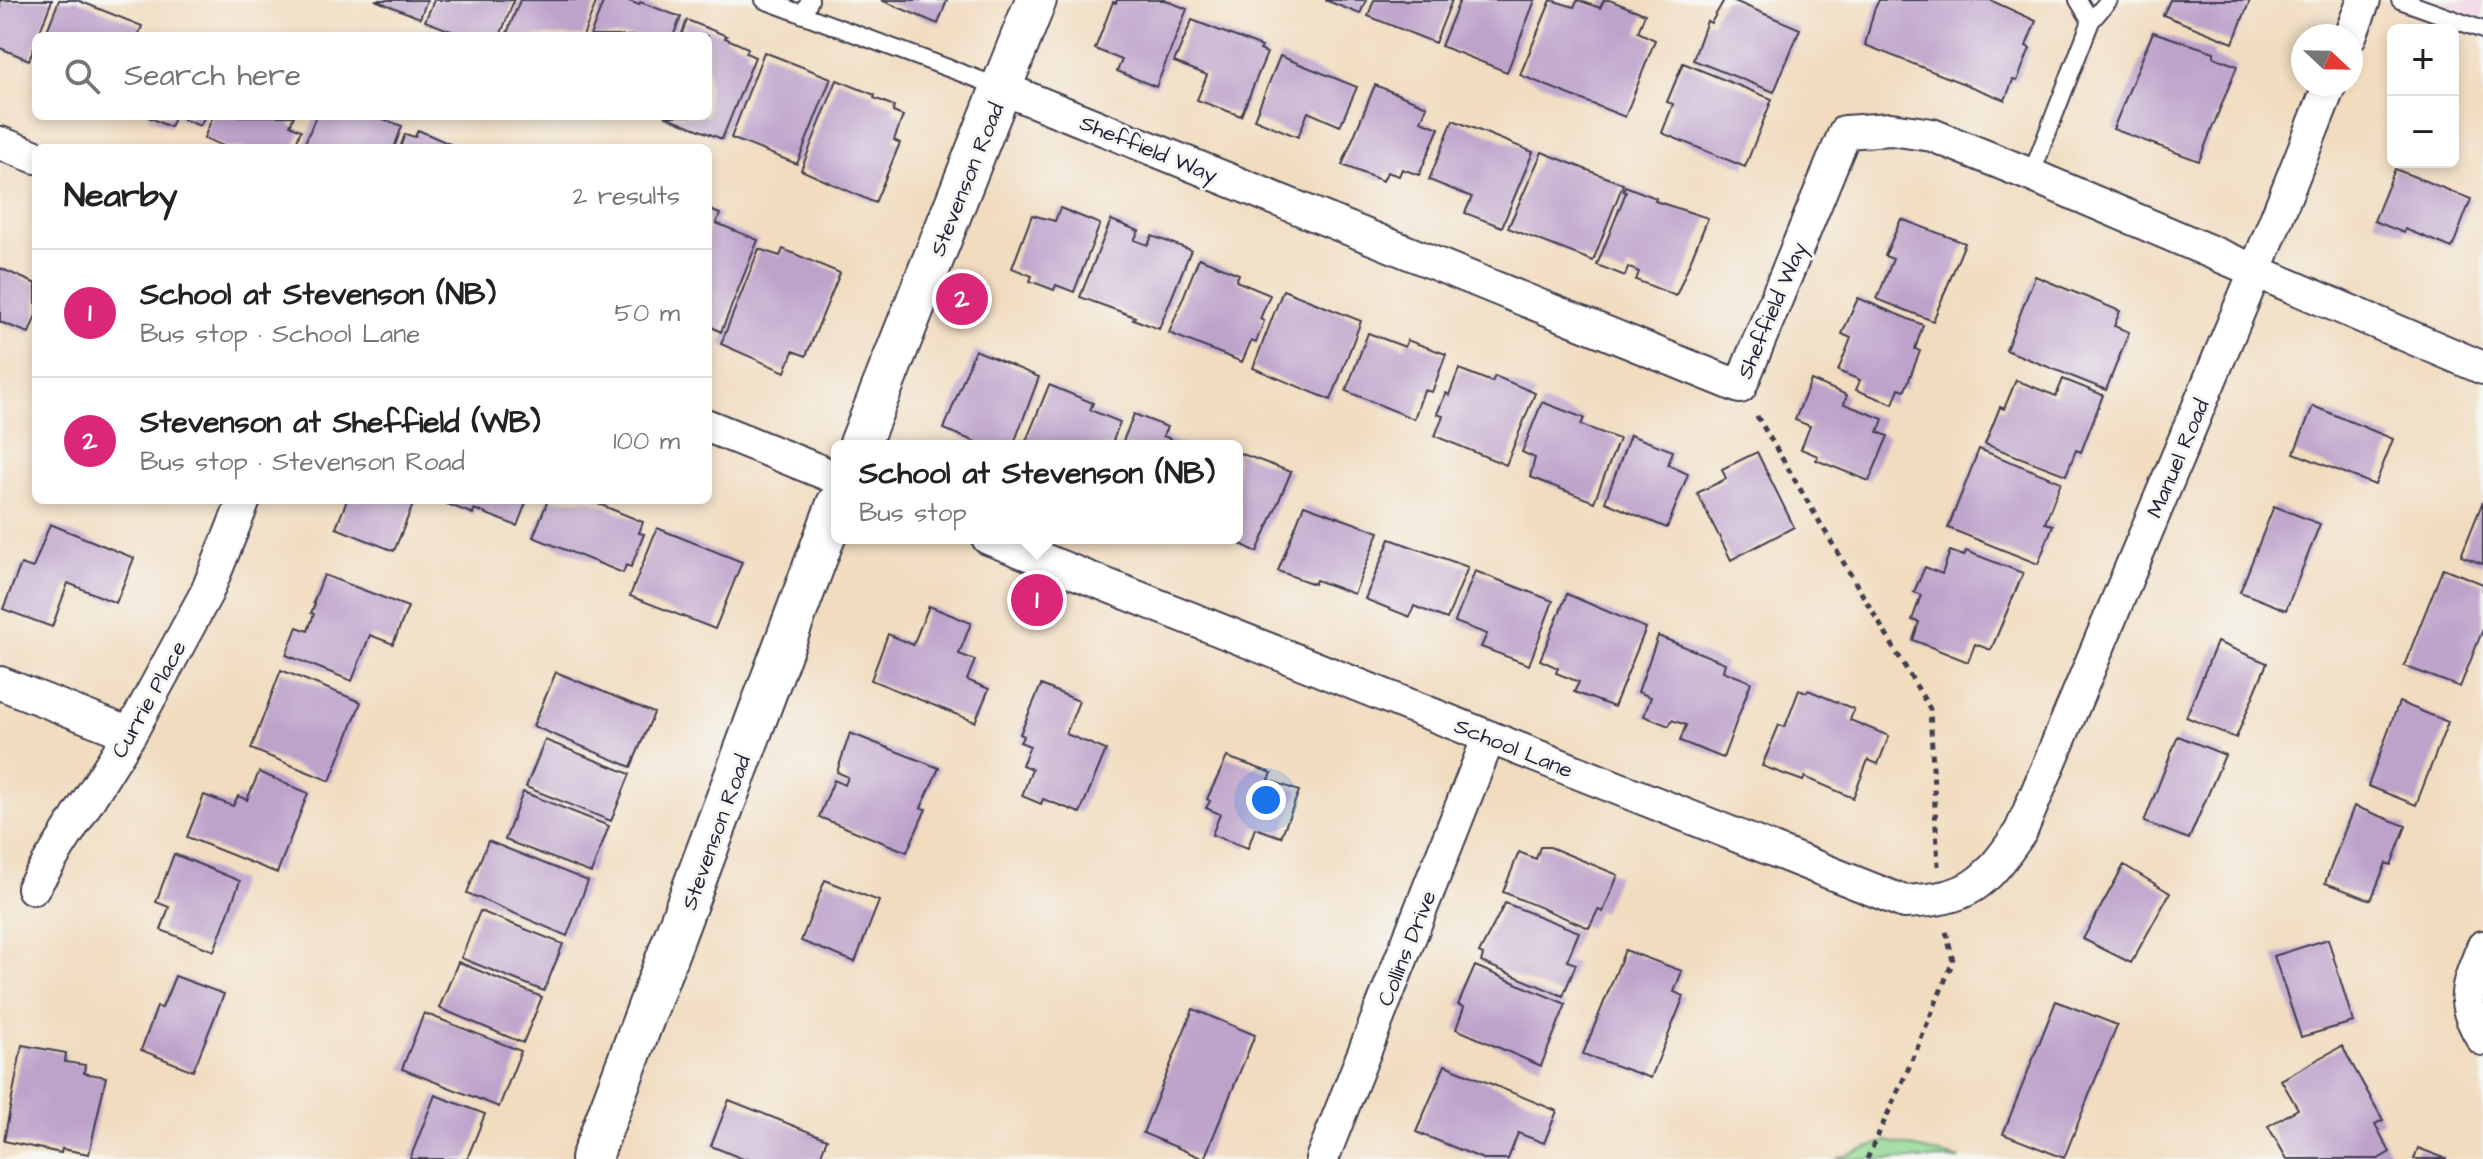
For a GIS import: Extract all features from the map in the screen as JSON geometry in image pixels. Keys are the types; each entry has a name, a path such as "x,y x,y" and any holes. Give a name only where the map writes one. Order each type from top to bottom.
{"street":[{"name":"Stevenson Road","path":"861,440 1036,0"},
{"path":"2355,24 2364,0"},
{"name":"Sheffield Way","path":"1002,88 1740,387 1845,132 1891,129 1932,135 2483,368"},
{"name":"Manuel Road","path":"2021,831 2255,272 2325,96"},
{"path":"0,143 32,155"},
{"path":"712,428 831,476"},
{"name":"Currie Place","path":"33,888 130,734 207,592 242,504"},
{"name":"Stevenson Road","path":"591,1159 831,520"},
{"name":"School Lane","path":"1003,544 1904,902 1939,900 1970,890 1996,867 2021,831"},
{"path":"0,683 130,734"},
{"name":"Collins Drive","path":"1322,1159 1489,737"},
{"path":"2483,947 2466,992 2473,1024 2483,1039"}],"lane":[{"path":"764,0 806,8 1002,88"},
{"path":"2078,0 2091,21"},
{"path":"2031,175 2091,21 2109,0"},
{"path":"2400,0 2483,30"}],"path":[{"path":"1740,387 1930,709 1939,900 1953,961 1867,1159"}],"shaded area":[{"path":"2430,0 2483,0 2483,27 2428,5"}],"green space":[{"path":"1887,1141 1961,1159 1837,1159"}],"building":[{"path":"0,0 52,0 40,32 32,32 29,60 0,48"},
{"path":"59,0 77,0 142,26 140,32 47,32"},
{"path":"375,0 427,0 420,18"},
{"path":"434,0 514,0 502,32 454,32 425,21"},
{"path":"520,0 597,0 585,32 508,32"},
{"path":"604,0 627,0 639,5 640,2 681,17 675,32 592,32"},
{"path":"881,0 947,0 938,24"},
{"path":"1165,0 1187,9 1156,87 1117,71 1122,60 1095,49 1113,2"},
{"path":"1325,0 1366,0 1360,14"},
{"path":"1374,0 1452,0 1435,43 1368,16"},
{"path":"1460,0 1535,0 1507,72 1441,46"},
{"path":"1551,0 1574,7 1578,0 1600,8 1604,0 1609,0 1645,14 1638,32 1655,40 1625,117 1520,75"},
{"path":"1724,0 1732,0 1800,29 1774,92 1693,60 1707,21 1711,23"},
{"path":"1879,0 1990,0 2036,21 2026,46 2030,48 2017,81 2013,80 2005,100 1865,45"},
{"path":"2170,0 2250,0 2233,43 2163,15"},
{"path":"687,20 727,36 725,38 748,48 746,53 755,57 722,139 675,120 712,120 712,32 682,32"},
{"path":"1192,20 1262,47 1260,50 1267,53 1241,116 1197,100 1207,75 1174,62"},
{"path":"2153,32 2214,52 2214,57 2237,66 2199,161 2113,129"},
{"path":"764,52 831,78 797,164 731,138"},
{"path":"1280,56 1357,87 1340,126 1308,112 1298,137 1254,119"},
{"path":"1683,63 1772,99 1745,167 1662,133 1673,104 1667,102"},
{"path":"837,80 875,95 874,98 894,106 893,112 903,116 894,140 900,143 875,203 801,170"},
{"path":"1375,85 1427,106 1421,121 1439,128 1419,175 1402,169 1399,176 1387,172 1383,181 1342,165"},
{"path":"155,120 173,120 170,127"},
{"path":"185,120 203,120 200,126"},
{"path":"211,120 292,120 290,125 301,130 296,144 218,144 204,138"},
{"path":"314,120 386,120 402,126 395,144 305,144"},
{"path":"1453,120 1533,152 1502,227 1465,213 1472,197 1429,180"},
{"path":"418,130 450,144 401,144 405,134 415,137"},
{"path":"1542,152 1623,184 1593,261 1508,228"},
{"path":"2395,169 2471,199 2452,248 2405,229 2404,233 2374,221"},
{"path":"1625,186 1656,198 1655,201 1708,218 1676,296 1636,280 1639,272 1628,267 1625,276 1597,265 1626,192 1623,191"},
{"path":"1060,208 1100,224 1074,292 1056,285 1054,290 1030,281 1032,276 1012,268 1032,215 1055,221"},
{"path":"712,211 720,214 716,223 758,240 721,332 712,327"},
{"path":"1901,219 1965,243 1933,321 1877,299 1893,259 1885,256"},
{"path":"1111,220 1139,231 1134,240 1148,245 1152,236 1191,250 1159,329 1080,297"},
{"path":"759,249 780,256 783,249 840,273 806,356 793,351 785,372 721,344"},
{"path":"1199,258 1239,274 1236,281 1270,295 1260,319 1264,321 1256,343 1251,341 1242,362 1169,333"},
{"path":"0,268 32,282 32,325 29,333 0,322"},
{"path":"2035,276 2120,311 2114,326 2129,332 2106,390 2006,350"},
{"path":"1283,290 1361,321 1331,400 1253,368"},
{"path":"1858,298 1923,325 1915,349 1920,351 1905,390 1899,388 1893,404 1856,390 1860,380 1838,371 1851,338 1842,334"},
{"path":"1368,333 1405,347 1407,340 1446,354 1432,392 1424,390 1414,419 1346,391"},
{"path":"975,350 1039,377 1015,440 971,440 944,429"},
{"path":"1459,369 1492,382 1495,376 1535,393 1506,465 1435,436 1443,416 1437,414 1446,393 1449,395"},
{"path":"2063,379 2103,395 2081,452 2076,450 2066,475 1985,444 2000,407 2004,409 2016,380 2056,396"},
{"path":"1811,380 1847,395 1844,404 1883,419 1878,432 1888,436 1869,481 1816,460 1818,456 1801,449 1810,426 1795,420"},
{"path":"1049,385 1093,403 1090,410 1120,422 1113,440 1026,440"},
{"path":"1542,402 1584,418 1581,425 1619,439 1594,502 1530,477 1535,458 1522,452"},
{"path":"2313,406 2393,439 2375,485 2294,453"},
{"path":"1134,414 1167,427 1163,436 1173,440 1123,440"},
{"path":"1630,435 1673,451 1668,465 1688,474 1667,528 1605,502"},
{"path":"1979,449 2061,482 2045,523 2053,525 2038,564 1948,528"},
{"path":"1757,452 1794,527 1731,560 1697,493 1726,479 1722,469"},
{"path":"1243,454 1291,472 1257,552 1240,544 1243,544"},
{"path":"2483,501 2483,564 2461,556"},
{"path":"345,504 413,504 394,551 336,528"},
{"path":"447,504 525,504 517,526 474,509 473,514"},
{"path":"546,504 599,504 643,522 639,533 644,534 631,567 626,565 623,573 533,537"},
{"path":"1304,505 1379,532 1354,594 1278,571"},
{"path":"2274,506 2320,524 2286,610 2240,592"},
{"path":"50,524 134,558 116,603 68,583 52,627 3,609 21,564 33,568"},
{"path":"657,528 742,562 715,629 630,596"},
{"path":"1390,539 1468,567 1447,619 1414,606 1410,617 1365,599"},
{"path":"1950,551 1964,556 1966,551 2023,573 1991,650 1975,644 1968,662 1913,640 1919,622 1912,620 1921,595 1914,592 1925,567 1942,574"},
{"path":"2443,568 2483,584 2483,629 2460,687 2404,666"},
{"path":"1475,571 1553,601 1529,665 1481,647 1487,634 1455,622"},
{"path":"324,575 408,607 393,644 370,635 352,681 286,655 297,627 308,631 314,614 311,613 313,603"},
{"path":"1567,594 1646,628 1614,707 1574,692 1579,682 1556,673 1558,668 1540,660"},
{"path":"929,606 971,623 959,654 975,660 967,680 989,689 975,722 871,680 888,634 913,645"},
{"path":"1658,636 1725,663 1723,671 1751,682 1723,758 1680,741 1686,725 1672,720 1669,726 1644,716 1651,697 1638,692"},
{"path":"2217,642 2267,663 2236,738 2186,717"},
{"path":"281,670 361,702 330,781 251,749"},
{"path":"556,672 654,713 631,767 533,726"},
{"path":"1041,685 1079,701 1066,734 1106,750 1080,813 1043,799 1041,804 1022,796 1032,769 1022,765 1030,746 1020,742 1024,736 1020,734"},
{"path":"1799,690 1808,690 1854,709 1850,720 1889,736 1878,764 1868,760 1853,798 1805,777 1803,781 1762,766 1779,725 1785,727"},
{"path":"2399,702 2448,722 2416,805 2368,786"},
{"path":"850,733 939,768 921,808 926,809 907,852 819,817 834,780 845,785 848,777 837,772"},
{"path":"2178,736 2225,755 2189,839 2144,822"},
{"path":"545,740 630,774 611,821 526,787"},
{"path":"1227,757 1272,773 1269,780 1299,791 1281,837 1255,828 1248,848 1212,835 1220,814 1206,808 1210,801 1207,799"},
{"path":"259,772 308,793 277,873 187,837 204,795 233,806 238,796 247,800"},
{"path":"523,792 609,826 591,873 505,840"},
{"path":"2354,806 2406,826 2391,865 2386,863 2371,900 2325,883"},
{"path":"488,841 588,881 567,936 467,893"},
{"path":"1540,847 1550,847 1618,875 1603,912 1598,910 1589,928 1503,892 1519,852 1536,859"},
{"path":"174,854 240,881 214,951 161,930 169,907 156,902"},
{"path":"2124,865 2170,893 2131,963 2083,939"},
{"path":"825,880 879,901 855,962 801,941"},
{"path":"1505,903 1579,932 1567,961 1576,964 1563,996 1481,962 1483,955 1479,953"},
{"path":"480,911 563,944 544,991 461,958"},
{"path":"2328,939 2353,1022 2301,1037 2274,956"},
{"path":"1625,950 1682,971 1674,992 1684,996 1651,1078 1583,1054"},
{"path":"458,962 542,997 523,1043 439,1008"},
{"path":"1475,966 1566,1004 1541,1066 1456,1029 1464,1007 1458,1005"},
{"path":"175,976 224,994 193,1071 141,1050 157,1007 162,1008"},
{"path":"2056,1001 2117,1025 2064,1158 2003,1134"},
{"path":"1193,1009 1255,1035 1204,1159 1143,1133"},
{"path":"424,1013 521,1051 499,1107 402,1069"},
{"path":"22,1045 66,1053 65,1062 85,1065 84,1073 106,1077 89,1154 62,1149 61,1153 4,1141"},
{"path":"2342,1046 2383,1120 2375,1124 2390,1152 2378,1159 2287,1159 2268,1126 2298,1109 2281,1080"},
{"path":"1445,1065 1557,1111 1544,1143 1518,1133 1508,1159 1483,1159 1416,1132"},
{"path":"435,1095 485,1114 467,1159 410,1159"},
{"path":"729,1100 827,1139 819,1159 743,1159 711,1146"},
{"path":"2418,1148 2447,1159 2414,1159"}],"place":[{"name":"Stevenson at Sheffield (WB)","path":"962,299"},
{"name":"School at Stevenson (NB)","path":"1037,600"}]}
